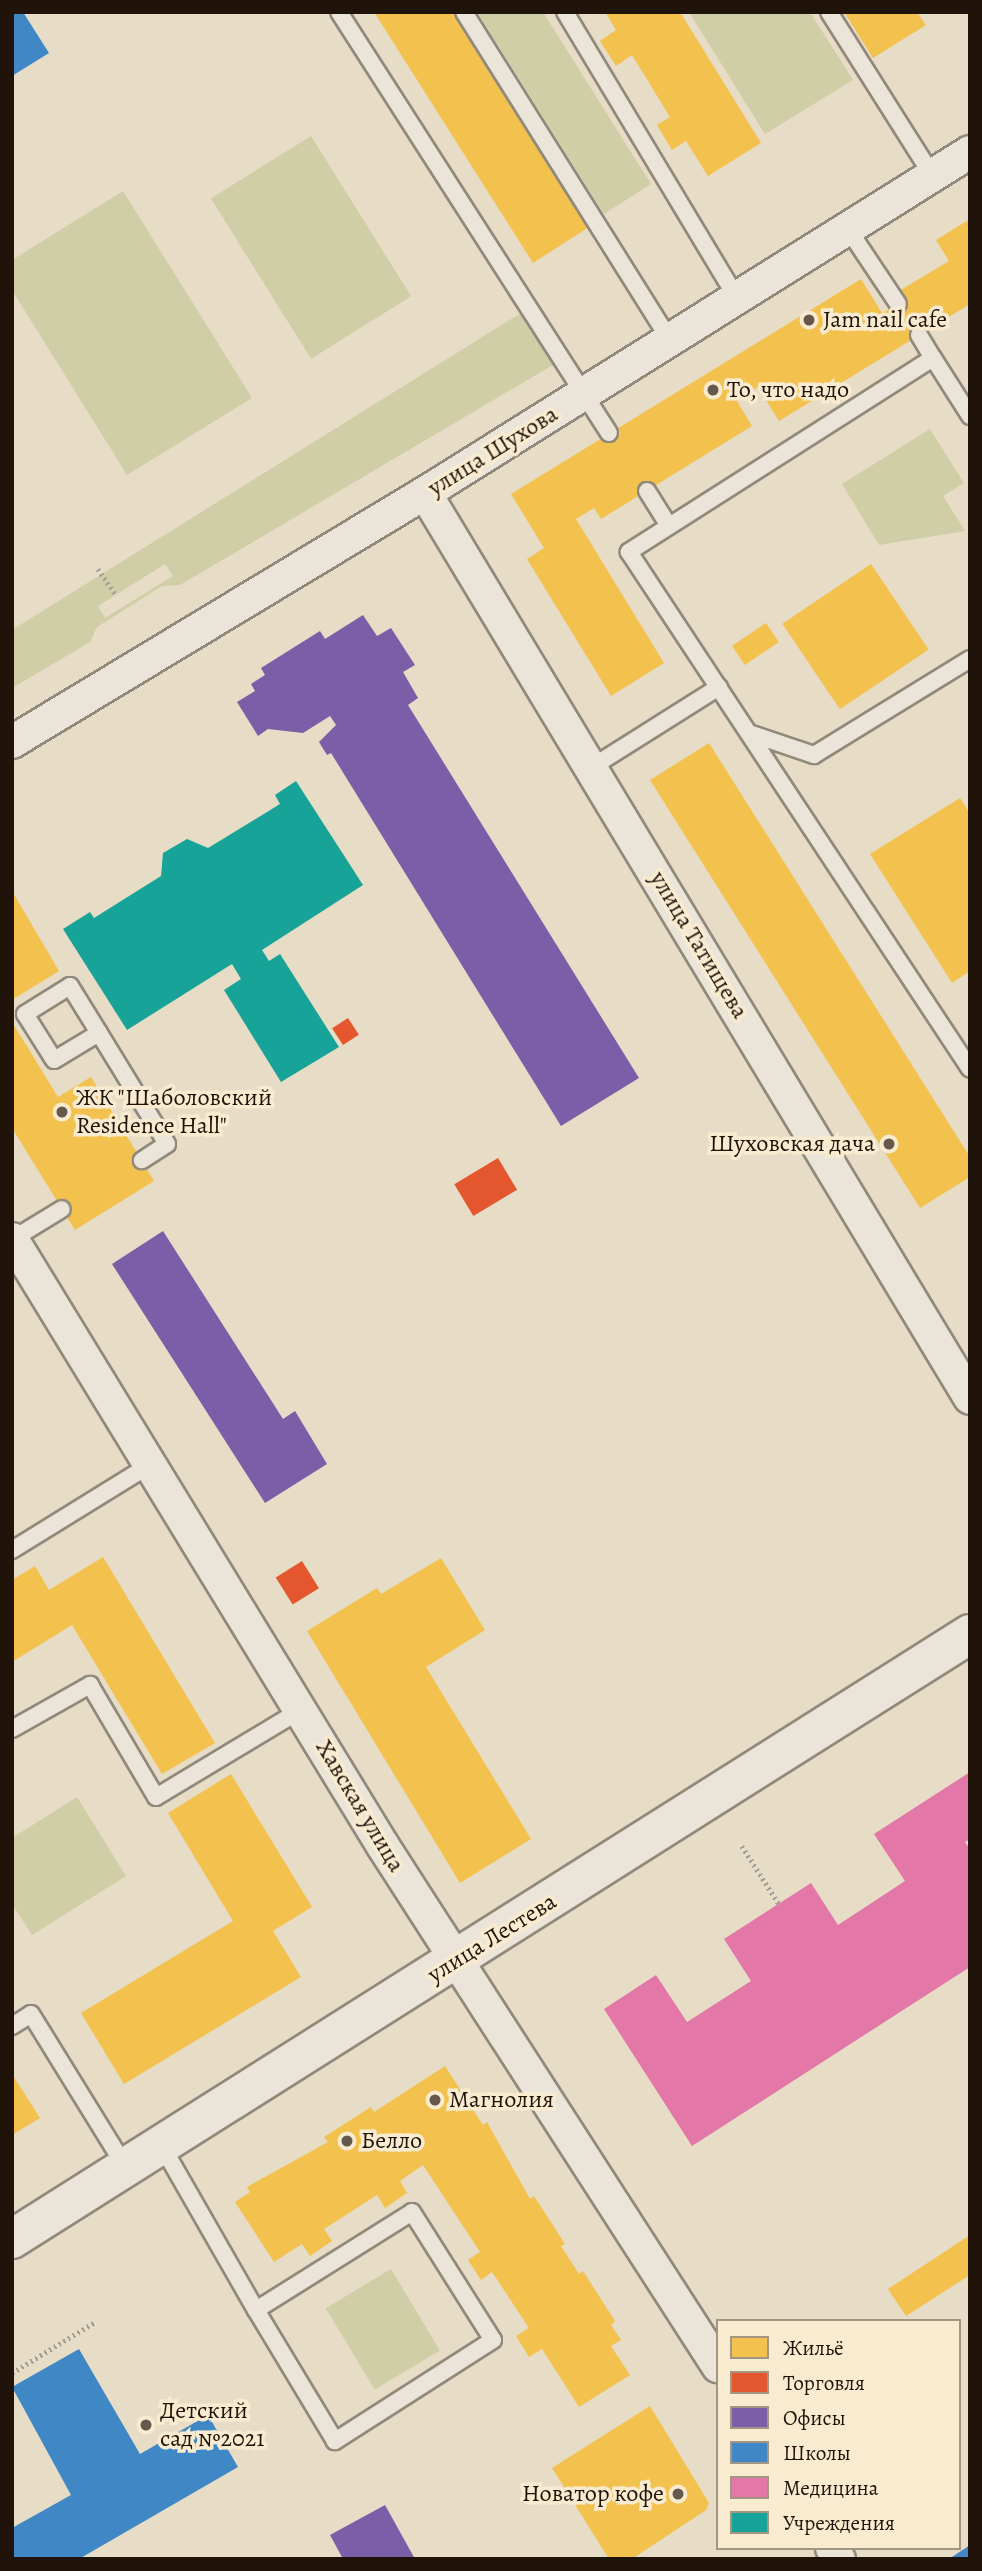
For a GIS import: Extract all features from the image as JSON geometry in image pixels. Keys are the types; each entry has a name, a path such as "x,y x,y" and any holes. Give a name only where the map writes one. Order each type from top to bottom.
{"street":[{"name":"улица Шухова","path":"12,743 425,493 970,152"},
{"name":"улица Татищева","path":"425,493 970,1398"},
{"name":"Хавская улица","path":"13,1239 301,1710 716,2364"},
{"name":"улица Лестева","path":"12,2239 458,1960 970,1634"}],"lane":[{"path":"339,12 609,433"},
{"path":"464,12 670,340"},
{"path":"565,12 737,298"},
{"path":"829,12 932,175"},
{"path":"848,229 898,304"},
{"path":"919,335 970,416"},
{"path":"933,358 629,552 968,1061"},
{"path":"647,491 669,526"},
{"path":"749,733 814,755 970,659"},
{"path":"592,767 719,687"},
{"path":"99,1033 54,1060 25,1014 70,986 99,1033 167,1144 142,1160"},
{"path":"13,1239 62,1209"},
{"path":"12,1550 151,1464"},
{"path":"12,1729 90,1685 156,1797 301,1710"},
{"path":"12,2025 32,2014 126,2168"},
{"path":"162,2146 256,2310 335,2441 493,2340 412,2212 256,2310"}],"path":[{"path":"98,569 116,595"},
{"path":"742,1846 779,1903"},
{"path":"12,2373 95,2322"}],"green space":[{"path":"477,12 543,12 651,184 604,214"},
{"path":"689,12 810,12 853,80 765,134"},
{"path":"311,136 411,296 311,359 211,199"},
{"path":"123,191 252,398 127,475 12,290 12,260"},
{"path":"521,313 553,365 180,585 162,586 97,627 90,642 12,688 12,630","holes":["165,564 173,576 105,618 98,606"]},
{"path":"930,429 964,483 943,496 965,531 879,545 842,484"},
{"path":"77,1797 126,1876 32,1935 12,1904 12,1838"},
{"path":"391,2269 440,2350 375,2390 326,2308"}],"building: Жильё":[{"path":"374,12 453,12 589,227 533,263"},
{"path":"605,12 680,12 761,143 708,176 686,141 672,150 657,125 670,117 632,55 616,66 600,41 616,30"},
{"path":"844,12 917,12 926,25 873,58"},
{"path":"970,219 970,304 779,421 758,387 737,401 752,426 601,519 594,508 576,519 664,663 611,696 527,559 544,548 511,494 861,279 882,313 886,311 905,299 899,291 949,261 936,240"},
{"path":"871,564 929,649 840,709 782,624"},
{"path":"766,623 779,642 745,665 732,646"},
{"path":"709,743 970,1157 970,1177 920,1208 650,780"},
{"path":"960,798 970,814 970,971 952,983 870,854"},
{"path":"12,891 59,971 12,1000"},
{"name":"ЖК \"Шаболовский Residence Hall\"","path":"12,1022 58,1097 91,1077 154,1181 75,1230 12,1128"},
{"path":"103,1557 215,1743 162,1774 72,1625 12,1662 12,1580 35,1566 49,1590"},
{"path":"441,1558 485,1630 426,1667 531,1839 460,1883 307,1631 377,1588 381,1594"},
{"path":"231,1774 312,1907 273,1931 301,1977 124,2084 81,2013 233,1921 168,1813"},
{"path":"445,2066 483,2125 487,2122 530,2199 534,2196 565,2244 561,2246 579,2274 583,2271 615,2321 611,2325 621,2340 611,2346 630,2375 579,2407 542,2349 529,2357 516,2336 529,2328 492,2272 481,2280 468,2260 480,2252 423,2165 400,2181 407,2193 385,2208 377,2195 324,2229 332,2241 310,2256 302,2244 274,2262 235,2202 250,2192 247,2187 328,2142 324,2137 371,2107 374,2112"},
{"path":"12,2074 40,2118 12,2135"},
{"path":"970,2235 970,2275 906,2316 888,2289"},
{"path":"650,2406 709,2503 706,2510 632,2559 609,2559 552,2468"}],"building: Торговля":[{"path":"348,1018 359,1035 343,1045 332,1028"},
{"path":"498,1158 517,1190 473,1216 454,1184"},
{"path":"302,1561 319,1588 293,1605 276,1577"}],"building: Офисы":[{"path":"363,615 377,636 391,628 415,665 403,672 418,698 408,705 639,1078 561,1126 331,753 327,755 319,742 336,725 330,716 303,733 268,729 258,736 237,702 255,691 251,684 265,675 261,668 320,631 325,639"},
{"path":"163,1231 283,1419 295,1411 327,1464 265,1503 112,1264"},
{"path":"385,2505 415,2559 343,2559 330,2535"}],"building: Школы":[{"path":"12,12 23,12 49,53 12,76"},
{"path":"79,2349 140,2454 208,2415 238,2467 79,2559 12,2559 12,2528 71,2495 12,2387"},
{"path":"970,2545 970,2559 949,2559"}],"building: Медицина":[{"path":"970,1772 970,1839 965,1842 970,1849 970,1967 692,2146 604,2009 656,1975 687,2022 751,1981 724,1939 811,1883 838,1925 905,1881 874,1834"}],"building: Учреждения":[{"path":"296,781 363,885 262,950 269,961 280,954 339,1047 281,1082 224,990 241,979 232,964 127,1030 63,929 90,912 94,918 161,876 163,853 187,839 208,848 280,804 275,795"}],"place":[{"name":"Jam nail cafe","path":"809,320"},
{"name":"То, что надо","path":"713,390"},
{"name":"ЖК \"Шаболовский Residence Hall\"","path":"62,1112"},
{"name":"Шуховская дача","path":"889,1144"},
{"name":"Магнолия","path":"435,2100"},
{"name":"Белло","path":"347,2141"},
{"name":"Детский сад №2021","path":"146,2425"},
{"name":"Новатор кофе","path":"678,2494"}]}
